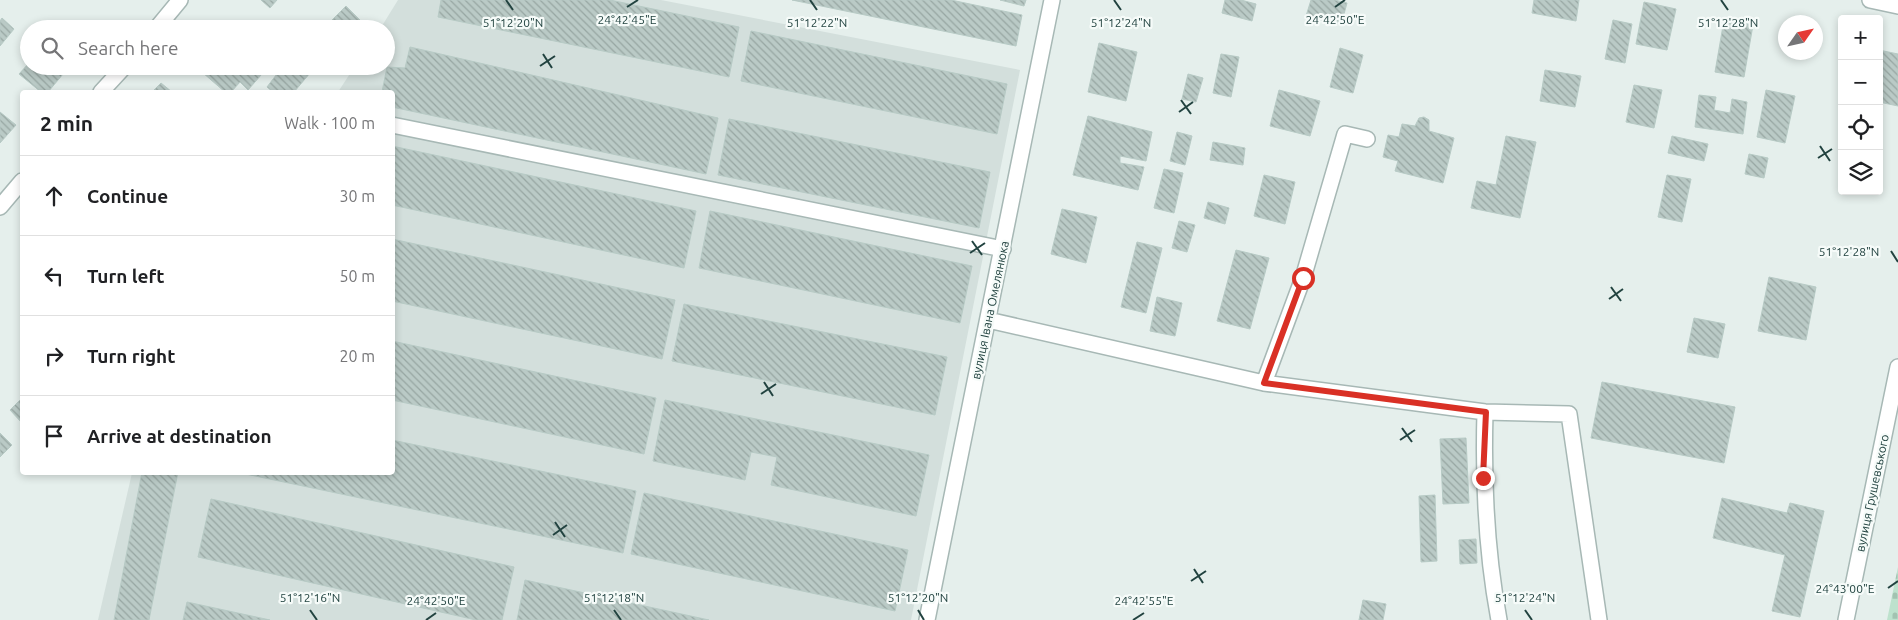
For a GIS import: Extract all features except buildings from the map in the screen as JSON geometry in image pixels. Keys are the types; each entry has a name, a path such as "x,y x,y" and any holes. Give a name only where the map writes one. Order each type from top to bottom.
{"street":[{"path":"163,20 180,0"},
{"name":"вулиця Івана Омелянюка","path":"927,620 1052,0"},
{"path":"1870,0 1898,6"},
{"path":"103,90 117,75"},
{"path":"395,126 1003,249"},
{"path":"1264,383 1303,278 1345,134 1367,139"},
{"path":"0,207 20,183"},
{"path":"988,320 1264,383 1486,412 1569,414 1599,620"},
{"name":"вулиця Грушевського","path":"1846,620 1898,367"},
{"path":"1486,412 1483,478 1490,572 1499,620"}],"shaded area":[{"path":"398,0 661,0 1020,70 911,620 98,620 132,475 395,475 395,90 339,90 349,75 395,75 395,20 386,20"}],"green space":[{"path":"1898,567 1898,620 1887,620"}],"route":[{"path":"1303,278 1264,383 1486,412 1483,478"}]}
